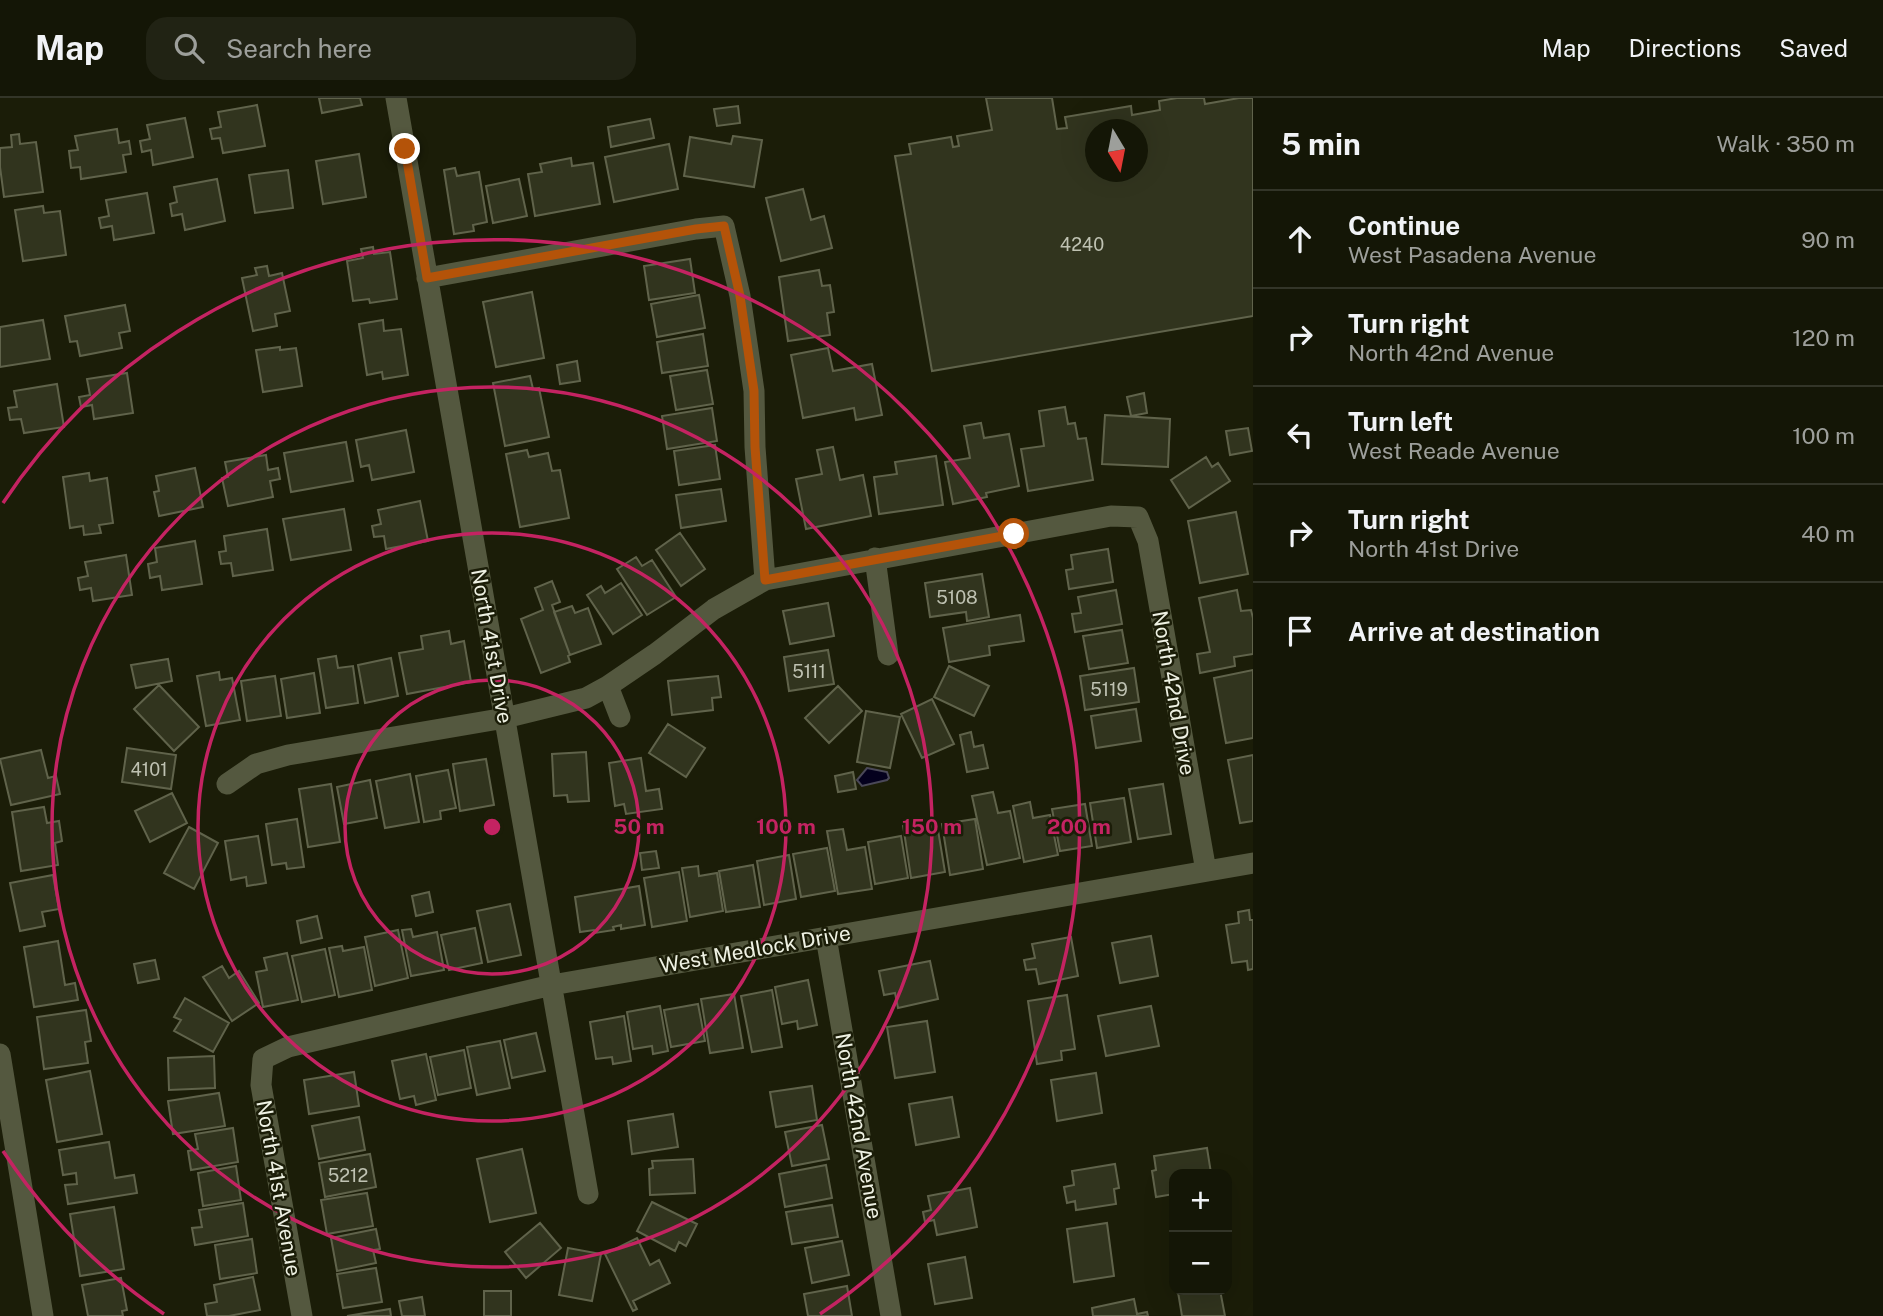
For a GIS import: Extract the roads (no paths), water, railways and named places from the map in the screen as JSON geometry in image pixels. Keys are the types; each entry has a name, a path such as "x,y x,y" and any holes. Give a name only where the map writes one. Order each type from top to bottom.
{"street":[{"name":"North 41st Drive","path":"396,98 588,1194"},
{"path":"427,278 724,226 740,296 754,391 755,447 765,580"},
{"name":"North 42nd Drive","path":"875,558 1111,516 1139,517 1147,541 1206,871"},
{"path":"227,784 256,765 288,755 505,718 586,698 655,654 714,609 765,580 875,558 888,655"},
{"path":"608,686 620,717"},
{"name":"West Medlock Drive","path":"263,1059 288,1047 552,985 1253,863"},
{"name":"North 42nd Avenue","path":"826,937 891,1316"},
{"path":"0,1055 43,1316"},
{"name":"North 41st Avenue","path":"263,1059 261,1085 302,1316"}],"water":[{"path":"867,768 887,772 889,778 862,786 857,780"}]}
